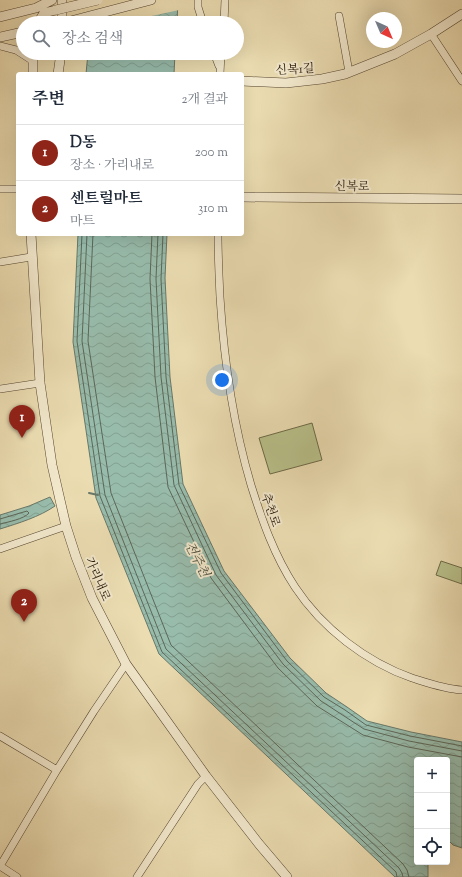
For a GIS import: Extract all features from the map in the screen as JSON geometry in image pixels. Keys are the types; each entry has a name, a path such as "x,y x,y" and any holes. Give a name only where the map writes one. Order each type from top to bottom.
{"street":[{"path":"0,17 52,0"},
{"path":"62,0 63,16"},
{"path":"42,16 44,13 98,0"},
{"path":"90,16 151,0"},
{"path":"198,0 198,7 201,16"},
{"path":"224,16 225,0"},
{"path":"35,16 36,4"},
{"name":"신복1길","path":"244,81 286,83 322,79 349,72 395,54 431,34 462,14"},
{"path":"340,16 349,72"},
{"path":"0,37 16,34"},
{"path":"431,34 462,81"},
{"path":"0,46 16,50"},
{"path":"33,60 33,72"},
{"path":"58,72 59,60"},
{"path":"216,60 220,71"},
{"path":"220,71 221,60"},
{"path":"0,189 16,189"},
{"name":"신복로","path":"244,197 462,199"},
{"name":"가리내로","path":"31,236 31,257 40,383 52,465 66,526 92,598 126,664 206,776 287,877"},
{"name":"추천로","path":"218,236 222,331 236,428 255,499 264,526 278,557 295,587 315,612 340,636 359,651 404,675 430,683 462,690"},
{"path":"0,262 31,257"},
{"path":"0,385 0,389 40,383"},
{"path":"0,549 66,526"},
{"path":"17,877 0,866 57,770 126,664"},
{"path":"0,736 57,770"},
{"path":"137,877 198,784 206,776"}],"green space":[{"path":"312,423 322,460 270,474 259,438"},
{"path":"441,561 462,568 462,584 436,575"}],"water":[{"path":"178,0 177,16 117,16"},
{"path":"87,60 175,60 174,72 86,72"},
{"name":"전주천","path":"78,236 167,236 165,278 170,377 183,484 224,571 290,658 326,693 367,721 411,732 462,742 462,848 453,845 450,842 450,757 414,757 414,865 428,865 428,877 395,877 159,654 96,498 73,342"},
{"path":"50,497 55,506 49,510 36,517 0,529 0,515 29,506"}],"pier":[{"path":"92,0 180,0 179,10 152,16 90,16"}],"waterway":[{"path":"89,493 98,495"}],"place":[{"name":"D동","path":"22,438"},
{"name":"센트럴마트","path":"24,622"}]}
